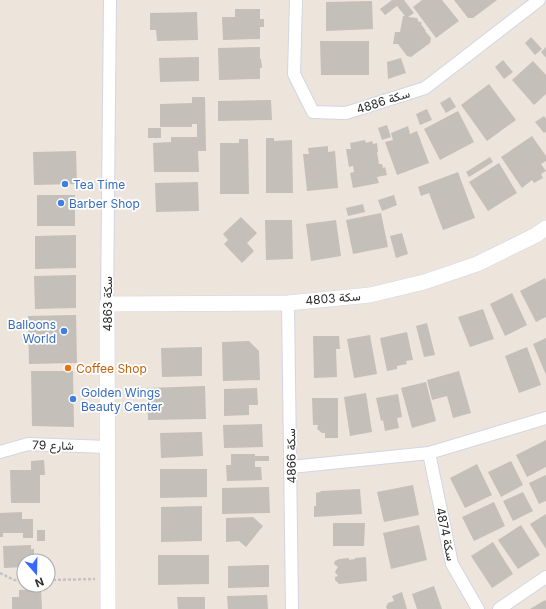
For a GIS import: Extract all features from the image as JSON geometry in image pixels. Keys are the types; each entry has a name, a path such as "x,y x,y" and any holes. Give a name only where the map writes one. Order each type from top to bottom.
{"street":[{"name":"سكة 4863","path":"108,609 107,304 110,0"},
{"name":"سكة 4886","path":"296,0 294,74 312,112 346,113 425,88 539,0"},
{"name":"سكة 4803","path":"107,304 288,303 370,295 424,282 477,264 536,235 546,228"},
{"name":"سكة 4866","path":"288,303 292,609"},
{"path":"291,468 429,454 546,418"},
{"name":"79 شارع","path":"0,452 28,444 107,447"},
{"name":"سكة 4874","path":"429,454 452,564 478,609"},
{"path":"499,609 546,577"}],"path":[{"path":"0,573 16,580"},
{"path":"56,580 108,579"}],"building":[{"path":"392,0 404,0 414,13 408,17 417,18 419,22 422,22 421,24 431,38 430,43 411,57 407,56 398,44 393,44 395,32 400,32 403,16 405,16 397,6 385,15 380,9"},
{"path":"422,0 442,0 459,21 436,38 413,7"},
{"path":"454,0 497,0 473,18 468,18"},
{"path":"372,1 373,29 326,31 326,2"},
{"path":"235,9 260,9 260,19 264,19 264,27 260,27 260,39 223,40 222,17 235,17"},
{"path":"197,12 198,40 157,41 156,30 150,30 150,13"},
{"path":"531,37 542,49 535,55 525,43"},
{"path":"320,41 369,41 369,75 321,75"},
{"path":"260,47 262,68 260,68 260,79 219,80 218,48"},
{"path":"546,47 546,58 541,52"},
{"path":"199,57 199,81 160,82 159,58"},
{"path":"401,58 406,73 388,79 387,62"},
{"path":"503,60 513,72 504,79 495,67"},
{"path":"533,61 546,75 546,94 534,105 512,80"},
{"path":"489,84 516,120 487,141 461,105"},
{"path":"192,97 205,97 206,151 198,151 199,172 154,172 153,143 171,142 171,137 197,137 197,124 192,124 192,127 160,127 160,104 192,103"},
{"path":"450,97 456,107 446,113 440,103"},
{"path":"271,100 272,120 218,121 218,101"},
{"path":"427,109 432,120 420,125 416,114"},
{"path":"458,111 474,142 440,160 424,129"},
{"path":"544,116 546,119 546,132 544,133 535,122"},
{"path":"387,125 391,137 382,140 378,128"},
{"path":"408,126 410,134 417,131 429,163 397,175 385,142 393,140 391,133"},
{"path":"148,128 161,128 161,138 148,138"},
{"path":"532,136 546,156 546,161 541,164 546,171 541,174 543,178 534,183 532,180 522,188 501,157"},
{"path":"266,138 274,138 274,141 292,140 293,193 266,193"},
{"path":"239,139 248,139 249,194 220,194 220,143 239,143"},
{"path":"365,140 366,143 372,141 373,144 377,143 379,164 382,164 383,168 385,167 387,175 377,177 379,183 353,188 350,173 354,172 353,166 349,167 346,149 351,149 350,143"},
{"path":"328,146 328,152 335,151 338,188 307,191 303,154 309,154 308,148"},
{"path":"76,151 77,184 34,185 33,152"},
{"path":"490,157 493,162 469,177 466,172"},
{"path":"499,163 517,193 488,211 469,182"},
{"path":"458,172 475,218 443,230 429,193 421,196 418,187"},
{"path":"198,182 199,211 156,212 155,183"},
{"path":"37,195 75,195 75,226 37,226"},
{"path":"394,195 397,205 382,211 378,200"},
{"path":"363,204 365,212 348,216 346,208"},
{"path":"381,213 388,247 353,254 346,220"},
{"path":"241,217 257,233 247,243 254,251 242,263 224,244 228,240 223,234"},
{"path":"265,220 292,220 293,259 266,260"},
{"path":"336,220 341,256 311,261 306,224"},
{"path":"402,233 408,254 396,258 390,236"},
{"path":"76,235 76,268 35,269 35,236"},
{"path":"76,275 76,308 35,309 34,276"},
{"path":"545,278 546,317 536,322 520,291"},
{"path":"512,293 527,325 505,336 490,304"},
{"path":"483,309 494,339 470,347 458,317"},
{"path":"76,315 77,363 29,364 28,316"},
{"path":"427,323 435,355 424,357 416,326"},
{"path":"407,332 413,360 406,361 407,364 397,366 397,369 387,371 380,338"},
{"path":"370,335 377,374 354,378 347,339"},
{"path":"313,336 339,336 340,349 336,349 337,377 314,378"},
{"path":"546,338 546,375 533,344"},
{"path":"249,341 259,351 260,380 223,381 222,342"},
{"path":"202,347 202,376 162,377 161,348"},
{"path":"527,347 541,385 519,393 505,356"},
{"path":"31,371 73,371 74,427 32,426"},
{"path":"459,371 471,413 453,418 447,396 432,400 427,380"},
{"path":"426,382 436,421 412,428 401,388"},
{"path":"205,386 206,419 148,420 147,388"},
{"path":"257,388 258,405 249,405 249,415 224,416 224,389"},
{"path":"366,393 372,432 350,436 344,397"},
{"path":"398,394 402,417 397,418 399,428 385,431 383,420 381,421 376,398"},
{"path":"312,398 338,398 338,438 325,438 325,433 322,433 317,429 318,425 313,425"},
{"path":"262,424 263,447 224,448 223,425"},
{"path":"202,432 203,456 161,458 160,433"},
{"path":"546,440 546,467 527,477 516,455"},
{"path":"231,454 255,454 255,456 269,456 269,461 255,461 255,467 261,467 262,480 227,481 226,465 231,465"},
{"path":"44,460 45,475 40,475 40,503 11,503 10,470 31,470 31,461"},
{"path":"511,461 523,485 501,497 488,472"},
{"path":"477,464 492,495 465,508 450,478"},
{"path":"160,469 207,469 207,497 160,498"},
{"path":"546,475 546,501 539,504 529,483"},
{"path":"413,485 419,515 384,522 377,492"},
{"path":"269,487 270,513 222,514 222,488"},
{"path":"360,489 362,514 314,517 316,493 321,491"},
{"path":"523,492 533,511 513,521 503,501"},
{"path":"494,502 505,526 474,541 462,517"},
{"path":"202,506 202,541 161,542 161,507"},
{"path":"22,512 22,519 33,519 33,538 23,538 23,533 3,533 3,537 0,537 0,513"},
{"path":"546,514 546,549 530,524"},
{"path":"253,517 263,526 246,547 239,541 226,542 226,518"},
{"path":"333,523 365,523 364,546 333,546"},
{"path":"419,525 427,560 391,569 383,533"},
{"path":"521,525 540,555 518,569 498,540"},
{"path":"37,530 45,530 45,541 37,541"},
{"path":"493,542 513,574 492,588 471,556"},
{"path":"31,545 31,549 34,549 34,553 16,553 16,567 4,568 3,546"},
{"path":"158,555 209,555 209,584 158,585"},
{"path":"366,557 367,581 339,584 335,580 335,577 338,576 335,572 338,567 334,564 335,561 339,559 349,558 349,560"},
{"path":"269,565 269,587 228,588 228,566"},
{"path":"434,586 442,609 417,609 412,594"},
{"path":"402,592 407,609 387,609 386,607 388,603 394,601 392,596"},
{"path":"19,593 41,593 42,609 12,609 12,597 19,597"},
{"path":"267,595 268,609 228,609 227,596"},
{"path":"177,597 205,597 205,609 178,609"},
{"path":"545,600 546,609 530,609"}],"place":[{"name":"Tea Time","path":"65,184"},
{"name":"Barber Shop","path":"61,203"},
{"name":"Balloons World","path":"64,331"},
{"name":"Coffee Shop","path":"68,368"},
{"name":"Golden Wings Beauty Center","path":"73,399"}]}
